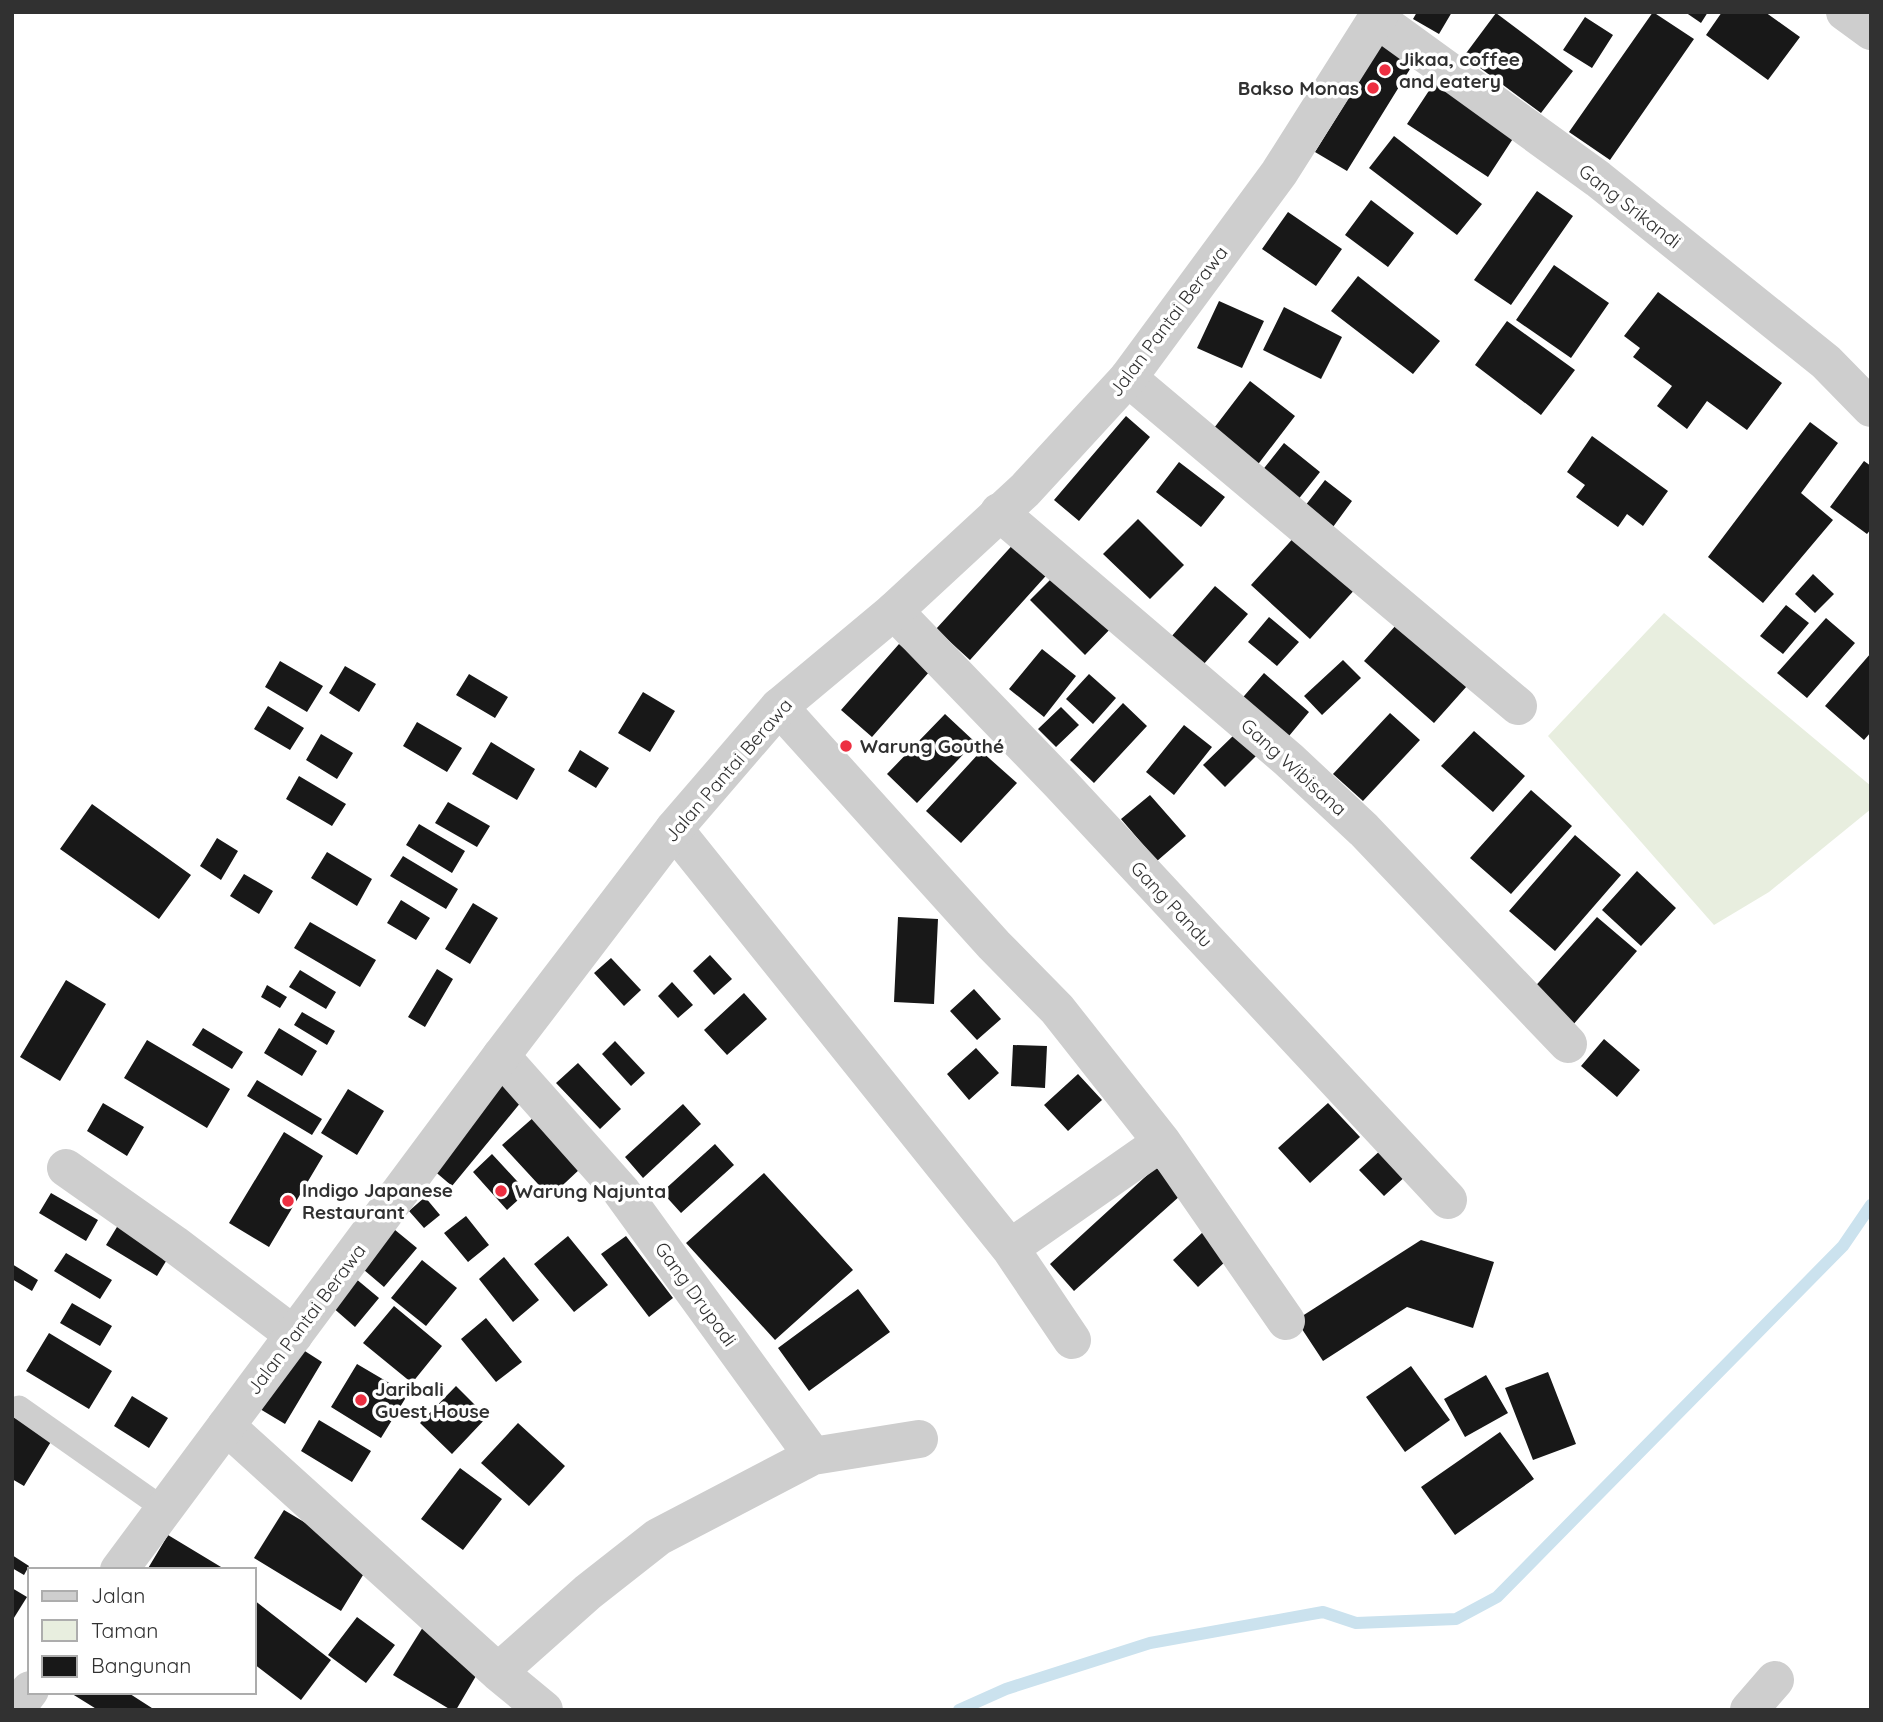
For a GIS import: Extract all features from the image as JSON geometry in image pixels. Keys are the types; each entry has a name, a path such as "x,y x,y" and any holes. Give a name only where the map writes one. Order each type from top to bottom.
{"street":[{"path":"1845,12 1871,31"},
{"name":"Jalan Pantai Berawa","path":"120,1568 501,1056 674,829 779,707 894,611 1025,489 1128,377 1279,173 1379,15"},
{"name":"Gang Srikandi","path":"1379,15 1598,179 1826,362 1871,408"},
{"path":"1128,377 1518,706"},
{"name":"Gang Wibisana","path":"999,512 1289,760 1363,830 1568,1044"},
{"name":"Gang Pandu","path":"894,611 1060,783 1448,1200"},
{"path":"779,707 994,944 1057,1009 1163,1142 1286,1321"},
{"path":"674,829 1010,1248 1072,1340"},
{"name":"Gang Drupadi","path":"501,1056 621,1191 813,1456"},
{"path":"1010,1248 1163,1142"},
{"path":"66,1168 174,1244 294,1335"},
{"path":"226,1426 498,1672 544,1710"},
{"path":"498,1672 588,1592 658,1536 813,1456 919,1439"},
{"path":"1749,1710 1775,1680"}],"lane":[{"path":"19,1407 164,1509"}],"green space":[{"path":"1664,613 1871,786 1871,809 1769,892 1714,925 1548,736"}],"building":[{"path":"1417,12 1452,12 1439,34 1413,19"},
{"path":"1653,12 1694,39 1610,160 1569,132"},
{"path":"1685,12 1708,12 1701,23"},
{"path":"1722,12 1765,12 1800,37 1768,80 1706,35"},
{"path":"1496,13 1573,71 1541,113 1464,56"},
{"path":"1585,17 1613,35 1592,68 1563,50"},
{"path":"1384,41 1415,61 1347,171 1315,152"},
{"path":"1436,80 1516,134 1488,177 1407,124"},
{"path":"1394,136 1482,204 1457,235 1369,168"},
{"path":"1537,191 1573,216 1511,305 1474,280"},
{"path":"1371,200 1414,233 1388,267 1345,235"},
{"path":"1288,212 1342,249 1316,286 1262,249"},
{"path":"1554,265 1609,303 1571,358 1516,320"},
{"path":"1358,276 1440,341 1413,374 1331,311"},
{"path":"1658,292 1782,383 1747,430 1707,401 1687,429 1657,406 1672,386 1633,357 1640,348 1624,336"},
{"path":"1219,301 1264,321 1242,368 1197,348"},
{"path":"1284,307 1342,337 1321,379 1263,350"},
{"path":"1507,321 1575,370 1541,415 1475,365"},
{"path":"1250,381 1295,416 1256,467 1211,432"},
{"path":"1126,416 1150,437 1079,521 1054,500"},
{"path":"1810,422 1838,443 1801,493 1833,520 1763,603 1708,557"},
{"path":"1592,436 1668,491 1643,526 1627,514 1618,527 1576,497 1585,485 1567,472"},
{"path":"1284,443 1320,472 1297,501 1261,472"},
{"path":"1864,461 1871,466 1871,529 1867,534 1830,507"},
{"path":"1179,462 1225,497 1201,527 1156,492"},
{"path":"1325,480 1352,501 1333,527 1305,506"},
{"path":"1138,519 1184,565 1150,599 1103,554"},
{"path":"1297,534 1357,587 1310,639 1251,585"},
{"path":"1018,539 1052,569 970,660 936,629"},
{"path":"1060,570 1115,624 1085,655 1030,600"},
{"path":"1813,574 1834,594 1815,613 1795,594"},
{"path":"1215,586 1248,614 1203,665 1171,637"},
{"path":"1786,605 1809,623 1783,654 1760,636"},
{"path":"1269,617 1299,642 1277,666 1248,642"},
{"path":"1826,618 1855,643 1807,698 1777,673"},
{"path":"1397,624 1467,686 1434,723 1364,661"},
{"path":"899,644 930,671 872,737 841,710"},
{"path":"1042,649 1076,676 1044,717 1009,689"},
{"path":"1871,653 1871,732 1864,740 1825,706"},
{"path":"1343,660 1361,678 1322,715 1304,696"},
{"path":"280,661 323,686 307,712 265,687"},
{"path":"345,666 376,684 359,712 329,693"},
{"path":"1264,673 1309,712 1284,742 1238,703"},
{"path":"469,674 508,697 495,718 456,695"},
{"path":"1089,674 1116,698 1093,724 1066,699"},
{"path":"643,692 675,711 650,752 618,733"},
{"path":"1123,703 1147,726 1094,783 1070,760"},
{"path":"268,706 304,728 290,750 254,729"},
{"path":"1061,707 1079,725 1056,747 1038,729"},
{"path":"1390,713 1420,740 1363,801 1333,774"},
{"path":"945,714 975,742 917,803 887,774"},
{"path":"417,722 462,748 447,772 403,746"},
{"path":"1184,725 1212,747 1174,795 1146,772"},
{"path":"1474,731 1525,776 1493,812 1441,766"},
{"path":"321,734 353,753 337,779 306,760"},
{"path":"1234,735 1256,756 1225,787 1203,765"},
{"path":"491,742 535,769 517,800 472,774"},
{"path":"580,750 609,768 596,788 568,771"},
{"path":"981,751 1017,783 961,843 926,811"},
{"path":"299,776 346,804 332,826 286,799"},
{"path":"1531,790 1572,826 1511,894 1470,858"},
{"path":"1150,795 1186,836 1157,861 1121,819"},
{"path":"448,802 490,826 477,847 435,823"},
{"path":"92,804 191,875 159,919 60,849"},
{"path":"419,824 465,851 452,873 406,845"},
{"path":"1575,835 1621,875 1555,951 1509,911"},
{"path":"217,838 238,851 221,880 200,866"},
{"path":"327,852 372,879 357,906 311,878"},
{"path":"403,856 458,889 446,909 390,876"},
{"path":"1637,871 1676,908 1641,946 1602,910"},
{"path":"244,874 273,891 259,914 230,896"},
{"path":"401,900 430,918 416,940 387,923"},
{"path":"473,903 498,918 470,964 445,949"},
{"path":"898,917 938,919 934,1004 894,1002"},
{"path":"1597,917 1637,951 1572,1026 1531,991"},
{"path":"310,922 376,960 360,987 294,948"},
{"path":"710,955 732,979 714,995 693,971"},
{"path":"611,958 641,990 624,1006 594,973"},
{"path":"437,969 453,979 425,1027 408,1017"},
{"path":"300,970 336,992 326,1009 289,987"},
{"path":"66,980 106,1004 60,1081 20,1057"},
{"path":"672,982 693,1005 678,1018 658,996"},
{"path":"267,985 287,997 280,1008 261,997"},
{"path":"974,989 1001,1019 977,1040 950,1011"},
{"path":"744,993 767,1019 727,1055 704,1030"},
{"path":"302,1012 335,1031 327,1045 294,1025"},
{"path":"203,1028 243,1052 232,1069 192,1045"},
{"path":"279,1028 317,1051 302,1076 264,1053"},
{"path":"1604,1039 1640,1070 1617,1097 1581,1066"},
{"path":"147,1040 230,1089 207,1128 124,1078"},
{"path":"615,1041 645,1073 631,1086 602,1054"},
{"path":"1013,1045 1047,1046 1045,1088 1011,1086"},
{"path":"976,1048 999,1073 969,1100 947,1074"},
{"path":"578,1063 621,1109 600,1129 556,1083"},
{"path":"1078,1074 1102,1100 1068,1131 1044,1105"},
{"path":"257,1080 322,1119 312,1135 247,1096"},
{"path":"506,1080 526,1096 452,1186 432,1169"},
{"path":"348,1089 384,1111 357,1155 321,1133"},
{"path":"103,1103 144,1127 127,1156 87,1131"},
{"path":"1328,1103 1360,1137 1310,1183 1278,1148"},
{"path":"683,1104 701,1124 643,1178 625,1157"},
{"path":"534,1117 581,1168 550,1197 502,1145"},
{"path":"284,1132 323,1156 269,1247 229,1223"},
{"path":"715,1144 734,1165 681,1213 662,1192"},
{"path":"1383,1148 1408,1174 1384,1196 1359,1170"},
{"path":"492,1154 527,1192 507,1210 473,1172"},
{"path":"1156,1167 1181,1195 1074,1291 1050,1264"},
{"path":"764,1173 853,1270 775,1340 686,1243"},
{"path":"51,1193 98,1220 86,1241 39,1213"},
{"path":"425,1197 440,1215 424,1228 409,1211"},
{"path":"466,1216 489,1245 468,1262 444,1233"},
{"path":"120,1222 171,1253 157,1276 106,1245"},
{"path":"389,1225 417,1248 384,1287 357,1264"},
{"path":"1203,1232 1227,1260 1198,1287 1173,1260"},
{"path":"568,1236 608,1285 574,1312 534,1264"},
{"path":"626,1236 673,1298 649,1317 601,1254"},
{"path":"1421,1240 1494,1262 1473,1328 1407,1307 1323,1361 1296,1320"},
{"path":"66,1253 112,1280 100,1299 54,1271"},
{"path":"504,1257 539,1300 513,1322 479,1279"},
{"path":"422,1260 457,1288 426,1326 391,1298"},
{"path":"12,1264 38,1280 32,1291 12,1279"},
{"path":"355,1278 379,1298 355,1327 331,1306"},
{"path":"858,1289 890,1332 809,1391 778,1348"},
{"path":"72,1303 112,1326 100,1346 60,1323"},
{"path":"394,1306 442,1346 412,1383 363,1343"},
{"path":"486,1318 522,1362 496,1382 461,1339"},
{"path":"49,1333 112,1371 89,1409 26,1371"},
{"path":"297,1346 322,1362 285,1424 260,1409"},
{"path":"357,1364 408,1394 381,1438 331,1407"},
{"path":"1411,1366 1450,1420 1405,1452 1366,1397"},
{"path":"1548,1372 1576,1444 1533,1460 1505,1388"},
{"path":"1486,1375 1508,1413 1465,1437 1444,1399"},
{"path":"456,1386 487,1417 452,1454 420,1423"},
{"path":"132,1396 168,1418 149,1448 114,1426"},
{"path":"12,1416 52,1440 24,1486 12,1479"},
{"path":"319,1420 371,1451 352,1482 301,1451"},
{"path":"518,1423 565,1466 529,1506 481,1463"},
{"path":"1500,1432 1534,1479 1455,1535 1421,1487"},
{"path":"460,1468 502,1499 463,1550 421,1519"},
{"path":"284,1510 371,1562 341,1611 254,1558"},
{"path":"168,1535 223,1568 148,1568"},
{"path":"12,1555 29,1566 24,1575 12,1568"},
{"path":"12,1588 27,1597 12,1621"},
{"path":"256,1602 331,1660 301,1700 256,1666"},
{"path":"357,1617 395,1645 366,1683 328,1655"},
{"path":"423,1627 483,1664 456,1710 451,1710 393,1675"},
{"path":"72,1694 130,1694 155,1710 98,1710"}],"waterway":[{"path":"959,1710 1006,1689 1150,1643 1323,1612 1356,1623 1456,1619 1497,1597 1843,1246 1871,1205"}],"place":[{"name":"Jikaa, coffee and eatery","path":"1385,70"},
{"name":"Bakso Monas","path":"1373,88"},
{"name":"Warung Gouthé","path":"846,746"},
{"name":"Warung Najunta","path":"501,1191"},
{"name":"Indigo Japanese Restaurant","path":"288,1201"},
{"name":"Jaribali Guest House","path":"361,1400"}]}
